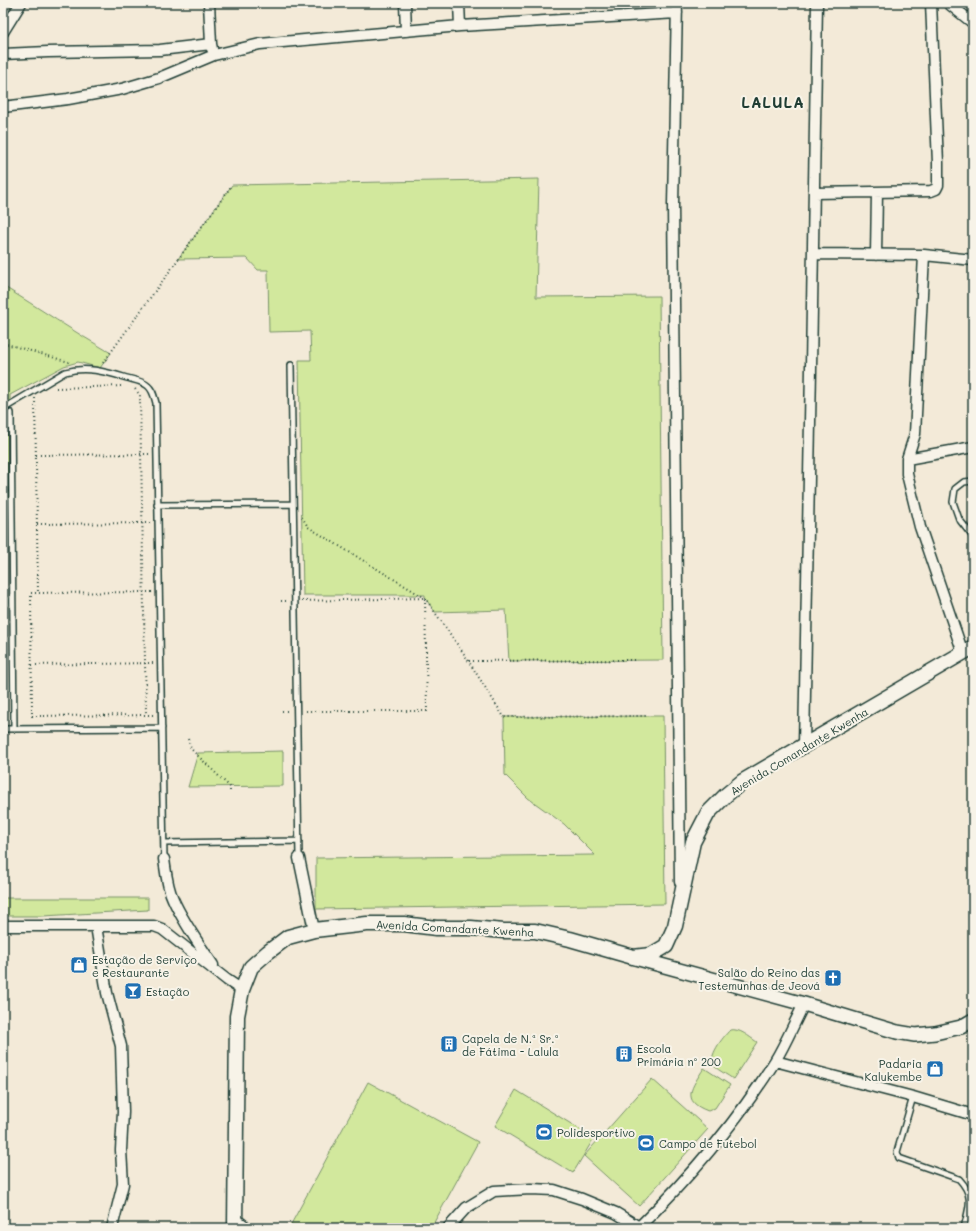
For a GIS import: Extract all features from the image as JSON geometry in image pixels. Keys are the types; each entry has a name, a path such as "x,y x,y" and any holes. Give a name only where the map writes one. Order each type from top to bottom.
{"main road":[{"name":"Avenida Comandante Kwenha","path":"239,1226 237,1016 242,990 251,967 268,952 288,937 314,930 367,924 404,924 436,928 471,928 535,932 570,939 633,957 651,955 666,946 675,926 680,896 693,842 708,813 726,795 743,782 968,650"}],"street":[{"path":"3,32 21,3"},
{"path":"209,3 210,44 214,55"},
{"path":"405,3 406,31"},
{"path":"458,3 460,26"},
{"path":"804,746 808,476 814,254 817,3"},
{"path":"814,194 931,191 936,189 938,185 931,3"},
{"path":"948,3 973,23"},
{"path":"3,107 68,99 122,89 159,78 214,55 260,44 677,8 673,205 680,896"},
{"path":"3,54 160,50 210,44"},
{"path":"876,255 878,192"},
{"path":"814,254 924,256 973,260"},
{"path":"924,256 915,434 907,459 907,474 920,527 968,650"},
{"path":"907,459 973,447"},
{"path":"299,858 314,930"},
{"path":"164,860 172,898 199,944 220,974"},
{"path":"3,926 154,926 162,929 242,990"},
{"path":"96,926 107,993 121,1046 123,1105 121,1150 123,1184 112,1228"},
{"path":"633,957 804,1004 897,1032 915,1035 935,1033 961,1027 973,1020"},
{"path":"448,1228 466,1208 494,1191 531,1189 554,1190 582,1199 616,1214 639,1227 665,1201 728,1129 775,1061 804,1004"},
{"path":"775,1061 913,1097 973,1115"}],"lane":[{"path":"291,365 299,858"},
{"path":"3,408 65,372 76,369 98,370 137,380 147,385 152,390 156,403 164,860"},
{"path":"11,413 14,729"},
{"path":"973,481 964,482 954,489 953,502 959,519 973,537"},
{"path":"158,505 293,504"},
{"path":"3,730 162,728"},
{"path":"164,843 299,841"},
{"path":"913,1097 897,1152 899,1158 959,1179 965,1186 970,1197 964,1228"}],"path":[{"path":"98,370 232,185"},
{"path":"3,343 75,364"},
{"path":"51,388 126,386"},
{"path":"131,387 140,395 146,715"},
{"path":"37,392 36,455 38,593"},
{"path":"36,455 157,454"},
{"path":"293,504 308,527 425,598 504,717 646,716"},
{"path":"37,524 158,522"},
{"path":"159,592 31,593 32,716 161,715"},
{"path":"281,601 425,598"},
{"path":"282,711 427,711 425,598"},
{"path":"468,661 636,660"},
{"path":"32,665 160,663"},
{"path":"188,739 191,749 230,786 230,791"}],"green space":[{"path":"539,179 536,297 659,296 663,660 509,661 506,610 435,612 425,598 425,595 303,595 299,360 311,360 310,331 269,332 268,270 258,270 247,258 178,259 232,185"},
{"path":"3,286 111,353 100,368 78,362 64,366 10,395 12,507 3,507"},
{"path":"663,716 665,904 316,909 316,858 595,855 564,824 528,798 505,775 504,717"},
{"path":"283,751 283,786 188,787 198,753"},
{"path":"3,898 148,898 148,910 43,916 3,916"},
{"path":"730,1030 737,1030 748,1035 757,1042 733,1079 716,1068 712,1062 714,1052"},
{"path":"704,1068 730,1085 715,1108 708,1111 699,1107 691,1098 693,1087"},
{"name":"Campo de Futebol","path":"652,1079 708,1129 639,1206 584,1156"},
{"path":"368,1082 478,1142 431,1228 289,1228"},
{"name":"Polidesportivo","path":"516,1090 594,1138 573,1173 495,1126"}],"place":[{"name":"Estação de Serviço e Restaurante","path":"79,965"},
{"name":"Salão do Reino das Testemunhas de Jeová","path":"833,978"},
{"name":"Estação","path":"133,991"},
{"name":"Capela de N.ª Sr.ª de Fátima - Lalula","path":"449,1044"},
{"name":"Escola Primária nº 200","path":"624,1054"},
{"name":"Padaria Kalukembe","path":"935,1069"},
{"name":"Polidesportivo","path":"544,1132"},
{"name":"Campo de Futebol","path":"646,1143"}],"district":[{"name":"LALULA","path":"773,102"}]}
